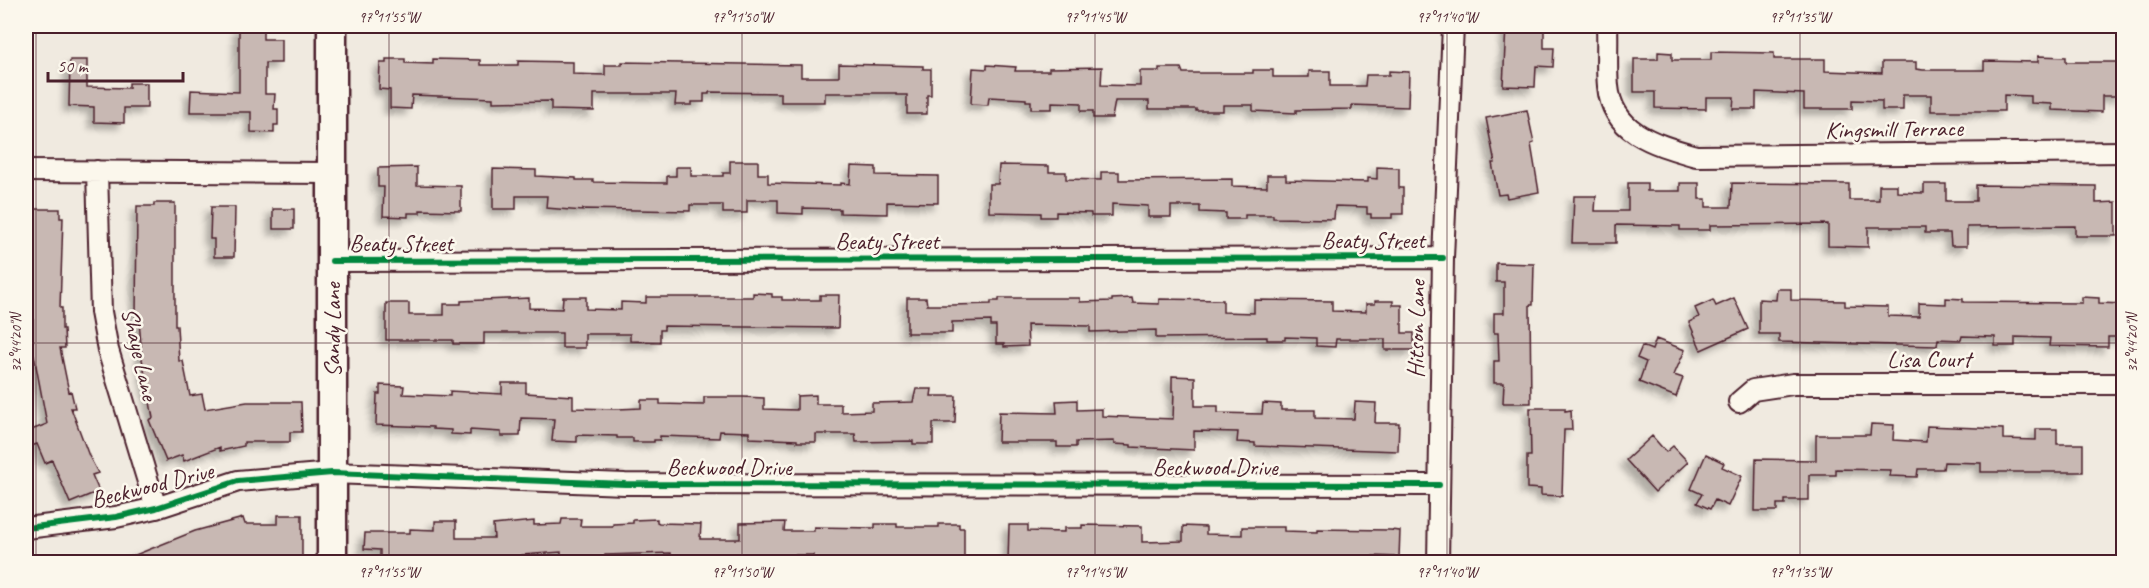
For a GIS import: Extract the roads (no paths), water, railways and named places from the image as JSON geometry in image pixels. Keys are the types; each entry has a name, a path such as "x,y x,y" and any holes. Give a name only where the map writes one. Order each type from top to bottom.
{"street":[{"name":"Sandy Lane","path":"332,26 332,562"},
{"name":"Hitson Lane","path":"1438,562 1443,258 1453,26"},
{"name":"Kingsmill Terrace","path":"1607,26 1608,88 1621,120 1636,135 1666,148 1696,156 2124,152"},
{"path":"26,171 332,173"},
{"name":"Shaye Lane","path":"97,171 101,312 108,350 156,508"},
{"name":"Beaty Street","path":"332,261 1443,258"},
{"name":"Lisa Court","path":"1739,402 1753,390 1793,384 2124,384"},
{"name":"Beckwood Drive","path":"26,528 116,517 156,508 238,482 332,473 625,484 1439,485"}]}
